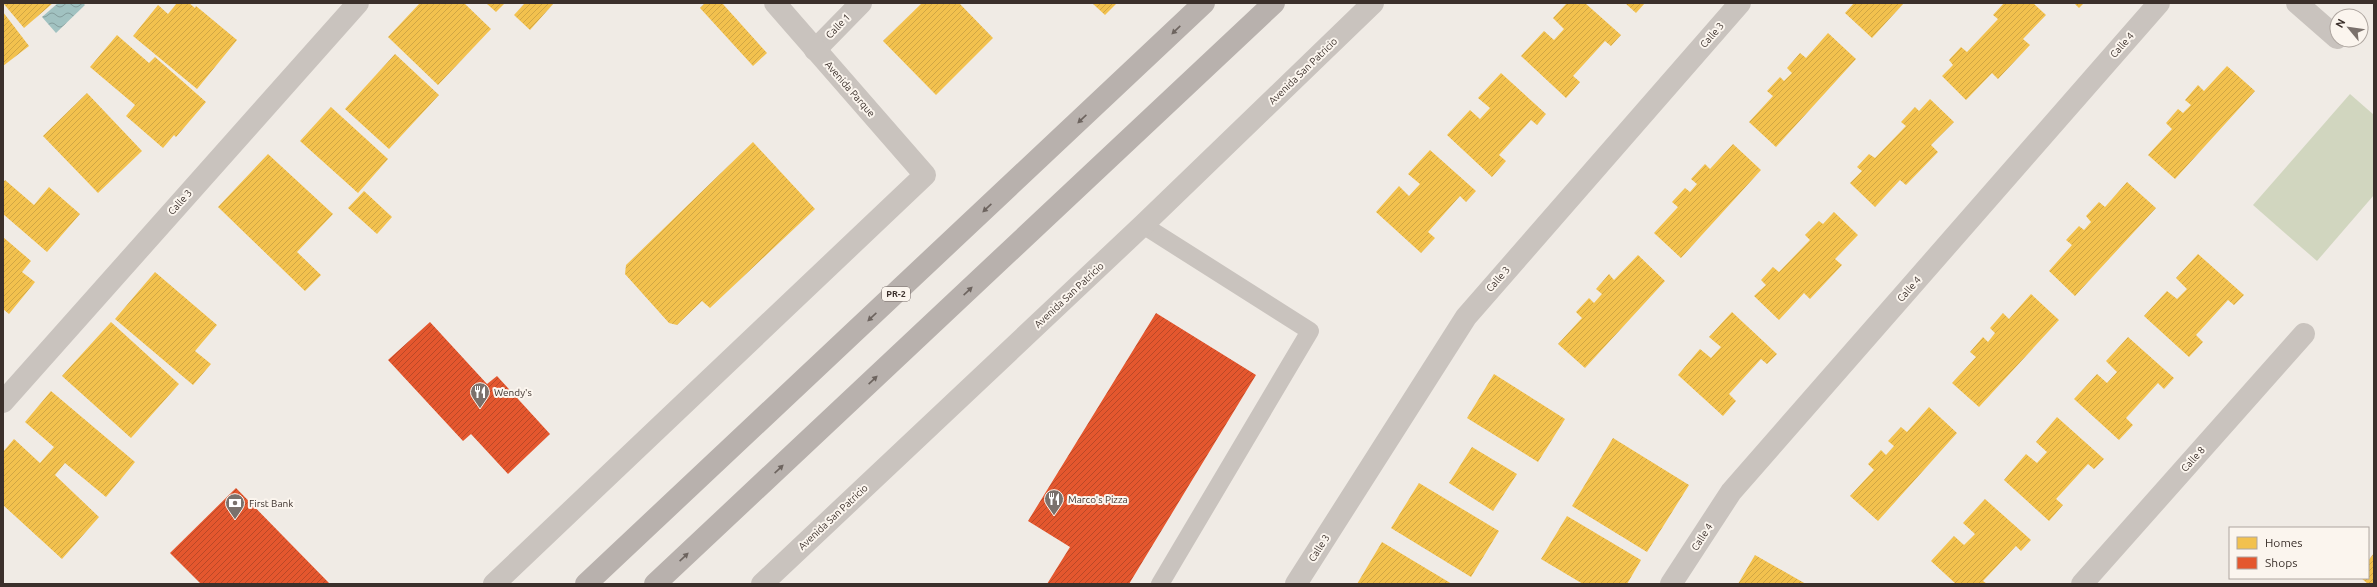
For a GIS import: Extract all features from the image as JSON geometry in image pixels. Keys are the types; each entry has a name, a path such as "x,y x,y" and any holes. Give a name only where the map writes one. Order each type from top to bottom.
{"main road":[{"name":"PR-2","path":"586,584 1204,3"},
{"path":"655,584 1274,3"}],"street":[{"name":"Calle 3","path":"3,402 358,3"},
{"name":"Avenida Parque","path":"494,584 925,175 775,3"},
{"name":"Calle 1","path":"815,50 861,3"},
{"name":"Avenida San Patricio","path":"762,584 1143,225 1373,3"},
{"name":"Calle 3","path":"1296,584 1466,317 1740,3"},
{"name":"Calle 4","path":"1671,584 1731,492 2159,3"},
{"path":"2297,3 2329,31"},
{"name":"Calle 8","path":"2082,584 2304,334"}],"lane":[{"path":"1143,225 1310,331 1160,584"}],"green space":[{"path":"2350,94 2374,115 2374,195 2317,261 2253,205"}],"water":[{"path":"58,3 83,3 85,5 56,33 42,17"}],"building: Homes":[{"path":"3,3 53,3 24,28"},
{"path":"177,3 189,3 195,8 196,6 237,40 197,89 133,36 158,5 168,14"},
{"path":"420,3 464,3 491,29 438,85 388,37"},
{"path":"486,3 505,3 496,12"},
{"path":"525,3 554,3 530,30 514,15"},
{"path":"705,3 722,3 767,53 753,66 700,8"},
{"path":"922,3 959,3 993,38 936,95 883,41"},
{"path":"1092,3 1117,3 1105,15"},
{"path":"1567,3 1585,3 1621,35 1611,46 1605,41 1573,76 1580,82 1566,98 1521,56 1544,31 1554,40 1564,29 1553,18"},
{"path":"1625,3 1645,3 1636,13"},
{"path":"1854,3 1904,3 1872,38 1845,13"},
{"path":"2004,3 2033,3 2046,15 2023,39 2030,45 1998,79 1992,73 1966,100 1942,76 1953,65 1949,60 1961,47 1967,52 1998,19 1993,15"},
{"path":"2074,3 2084,3 2079,8"},
{"path":"3,12 29,46 3,66"},
{"path":"1828,33 1856,59 1776,147 1749,122 1773,96 1767,91 1780,77 1784,81 1792,73 1787,68 1800,53 1806,58"},
{"path":"117,35 149,63 155,57 206,102 176,137 174,135 163,148 126,116 135,105 90,67"},
{"path":"395,54 439,95 389,149 345,109"},
{"path":"2227,66 2255,91 2175,179 2148,155 2172,129 2166,123 2178,109 2183,113 2191,105 2185,100 2198,85 2204,91"},
{"path":"1501,73 1546,114 1537,125 1531,120 1499,155 1506,161 1492,177 1447,135 1470,110 1480,119 1490,108 1478,98"},
{"path":"87,93 142,151 98,193 43,136"},
{"path":"1930,99 1954,122 1931,145 1938,152 1906,185 1900,180 1875,207 1850,183 1862,171 1857,167 1869,154 1875,158 1906,126 1901,122 1915,107 1919,111"},
{"path":"331,107 388,159 358,193 300,141"},
{"path":"753,142 815,209 710,308 702,301 677,325 669,323 625,274 626,265"},
{"path":"1733,144 1761,170 1681,258 1654,233 1678,207 1672,202 1685,188 1690,192 1697,184 1691,179 1705,164 1710,169"},
{"path":"1430,150 1476,191 1466,202 1460,196 1428,232 1435,238 1421,253 1376,212 1399,186 1409,196 1420,184 1408,174"},
{"path":"268,154 333,214 297,252 321,275 305,291 218,207"},
{"path":"5,180 34,205 49,187 80,214 47,252 3,214 3,183"},
{"path":"2127,182 2156,208 2075,296 2049,271 2072,245 2066,240 2079,226 2084,230 2091,222 2086,216 2099,202 2105,207"},
{"path":"364,191 392,217 377,234 348,208"},
{"path":"1834,212 1858,235 1835,259 1842,265 1810,299 1804,293 1779,320 1754,296 1766,285 1761,280 1773,267 1779,272 1810,240 1805,235 1819,221 1823,224"},
{"path":"3,237 31,261 22,272 35,282 9,314 3,309"},
{"path":"2198,254 2244,295 2234,305 2228,300 2196,335 2203,342 2189,357 2144,316 2167,291 2177,299 2187,289 2176,278"},
{"path":"1638,255 1665,281 1585,368 1558,344 1582,318 1576,312 1589,298 1594,303 1602,294 1596,289 1609,274 1614,280"},
{"path":"155,272 217,325 195,351 211,364 193,385 115,319"},
{"path":"2031,294 2059,320 1979,407 1952,383 1976,357 1970,352 1983,337 1988,342 1995,333 1990,328 2003,313 2009,319"},
{"path":"1732,312 1777,354 1767,364 1761,359 1729,394 1736,401 1723,416 1678,375 1700,349 1711,358 1721,347 1709,337"},
{"path":"111,322 179,384 131,438 62,376"},
{"path":"2128,337 2174,378 2164,389 2158,383 2126,418 2133,425 2119,440 2074,399 2097,374 2107,383 2117,372 2106,361"},
{"path":"1494,374 1565,419 1538,462 1467,418"},
{"path":"51,391 135,462 106,497 65,463 55,475 99,517 62,559 3,505 3,452 14,439 40,463 54,447 25,422"},
{"path":"1929,407 1957,433 1878,521 1850,496 1874,470 1868,464 1881,450 1886,455 1894,446 1888,441 1901,427 1907,432"},
{"path":"2057,417 2104,459 2094,469 2088,464 2056,499 2063,505 2049,521 2004,480 2026,454 2037,463 2047,452 2036,442"},
{"path":"1613,438 1689,485 1647,552 1572,506"},
{"path":"1472,447 1517,474 1493,511 1449,483"},
{"path":"1419,483 1499,531 1471,577 1391,528"},
{"path":"1985,499 2031,540 2021,551 2016,546 1983,581 1987,584 1956,584 1931,561 1954,536 1964,545 1975,534 1963,523"},
{"path":"1567,516 1641,560 1627,584 1583,584 1541,559"},
{"path":"1382,542 1452,584 1357,584"},
{"path":"2374,553 2374,584 2368,584 2362,579 2369,579 2369,560"},
{"path":"1755,555 1806,584 1738,584"}],"building: Shops":[{"path":"1156,313 1256,375 1129,584 1047,584 1070,547 1028,521"},
{"name":"Wendy's","path":"430,322 487,384 497,376 550,434 508,474 471,434 463,441 388,360"},
{"name":"First Bank","path":"236,488 330,584 201,584 170,553"}],"place":[{"name":"Wendy's","path":"480,409"},
{"name":"Marco's Pizza","path":"1054,516"},
{"name":"First Bank","path":"235,520"}]}
